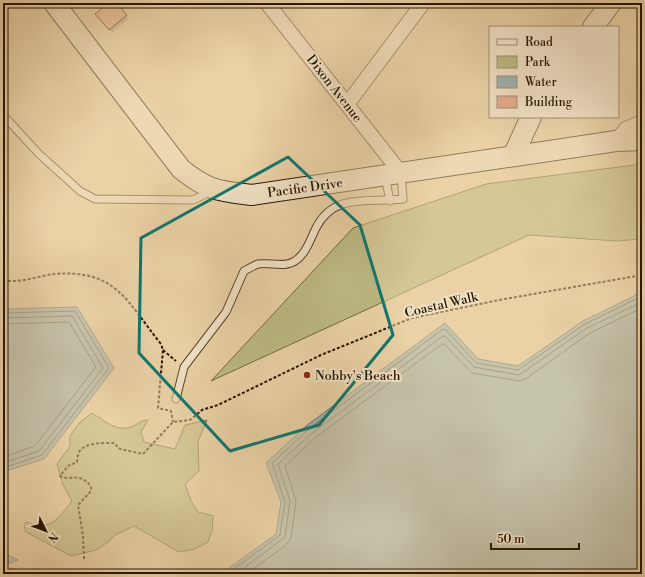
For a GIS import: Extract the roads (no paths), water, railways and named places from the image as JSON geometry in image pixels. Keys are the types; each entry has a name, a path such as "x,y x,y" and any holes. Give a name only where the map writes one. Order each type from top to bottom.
{"street":[{"name":"Pacific Drive","path":"54,3 181,169 196,181 214,190 252,195 616,141 642,140"},
{"name":"Dixon Avenue","path":"267,3 348,104 393,174"},
{"path":"348,104 424,3"},
{"path":"594,26 611,3"},
{"path":"513,156 531,118"},
{"path":"616,141 626,129 642,122"}],"lane":[{"path":"3,115 39,154 80,191 95,199 193,200 214,190"},
{"path":"176,399 184,367 226,312 244,271 258,264 293,262 303,254 319,223 328,210 333,207 351,202 390,201 403,199 393,174"},
{"path":"390,201 393,174"}],"water":[{"path":"642,292 642,574 221,574 276,534 281,502 266,463 306,426 445,323 478,359 518,366 583,321"},
{"path":"77,307 114,368 44,459 3,472 3,309"},
{"path":"3,553 18,560 3,566"}],"place":[{"name":"Nobby's Beach","path":"307,375"}]}
